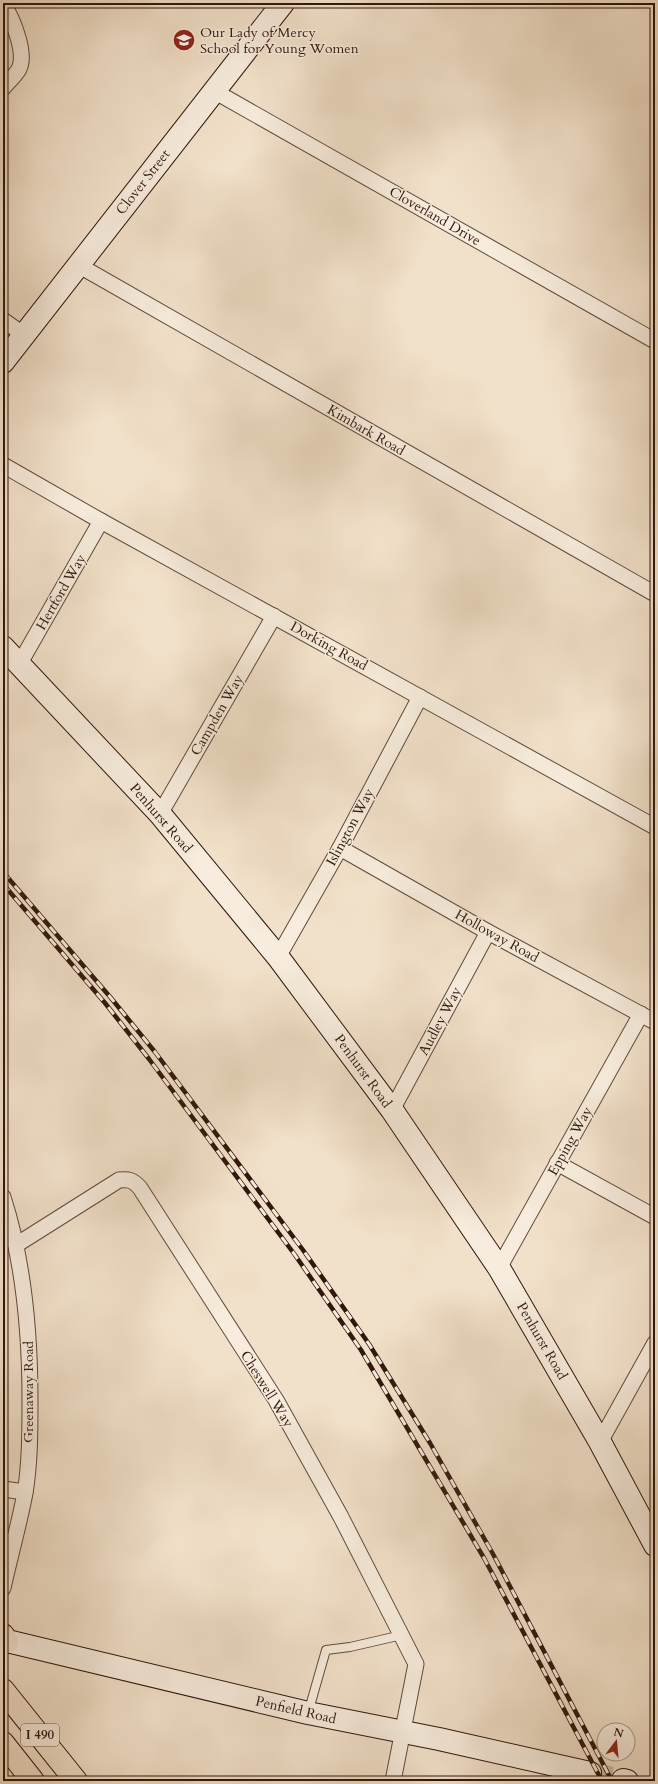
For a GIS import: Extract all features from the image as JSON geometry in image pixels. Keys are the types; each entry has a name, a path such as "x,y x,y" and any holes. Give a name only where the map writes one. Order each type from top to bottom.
{"highway":[{"name":"I 490","path":"3,1690 76,1781"},
{"name":"I 490","path":"3,1743 33,1781"}],"street":[{"name":"Clover Street","path":"3,362 283,3"},
{"path":"3,4 9,13 21,48 19,68 3,88"},
{"name":"Cloverland Drive","path":"214,91 655,341"},
{"name":"Kimbark Road","path":"78,266 655,594"},
{"path":"3,320 24,335"},
{"name":"Dorking Road","path":"3,465 101,521 655,827"},
{"name":"Hertford Way","path":"20,663 101,521"},
{"name":"Campden Way","path":"160,814 274,616"},
{"name":"Penhurst Road","path":"3,647 20,663 160,814 278,957 392,1110 499,1268 600,1442 655,1545"},
{"name":"Islington Way","path":"278,957 340,848 420,697"},
{"name":"Holloway Road","path":"340,848 488,932 655,1022"},
{"name":"Audley Way","path":"392,1110 488,932"},
{"name":"Epping Way","path":"499,1268 641,1014"},
{"path":"558,1163 655,1217"},
{"name":"Cheswell Way","path":"16,1245 119,1180 128,1179 136,1184 276,1400 341,1517 416,1664 393,1781"},
{"name":"Greenaway Road","path":"3,1197 16,1245 25,1299 30,1358 30,1427 25,1492 3,1588"},
{"path":"600,1442 655,1343"},
{"path":"3,1489 25,1492"},
{"name":"Penfield Road","path":"4,1639 308,1713 439,1739 590,1773"}],"lane":[{"path":"308,1713 326,1650 350,1647 402,1635"}],"tunnel":[{"path":"590,1773 623,1780"}],"railway":[{"path":"3,872 111,998 155,1052 303,1250 369,1344 430,1443 493,1554 612,1781"},
{"path":"3,884 105,1003 149,1059 295,1255 361,1350 484,1558 602,1781"}],"place":[{"name":"Our Lady of Mercy School for Young Women","path":"184,40"}]}
